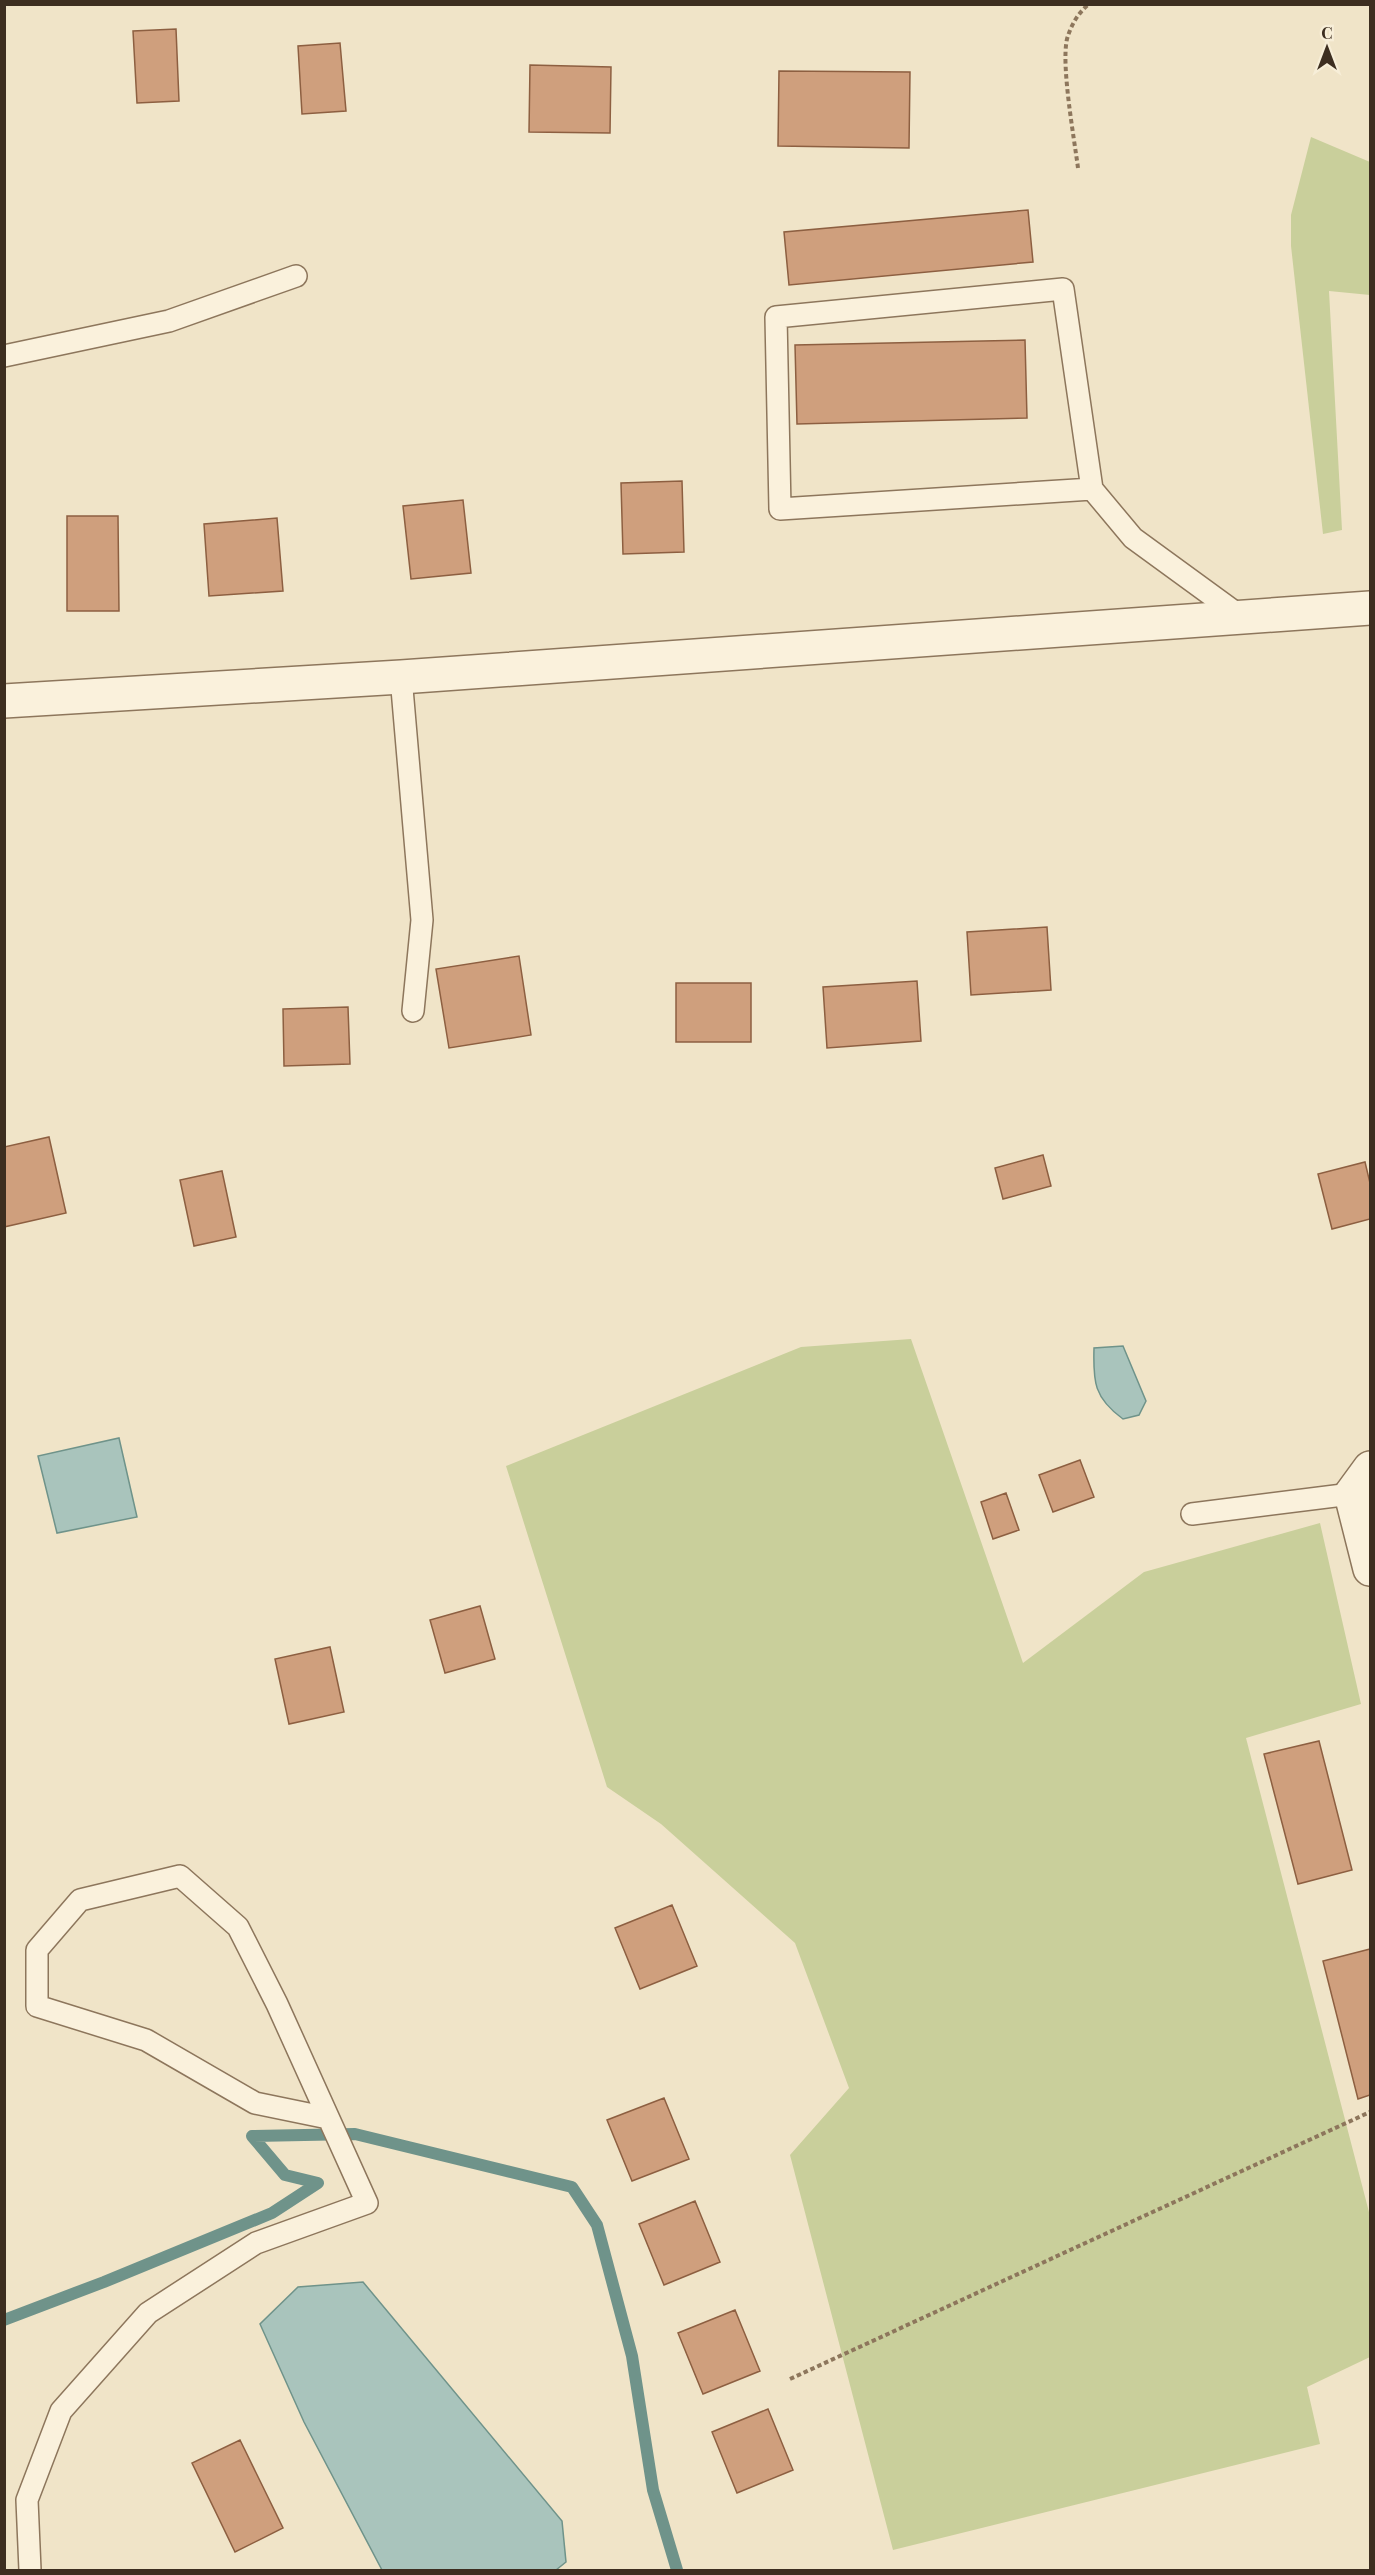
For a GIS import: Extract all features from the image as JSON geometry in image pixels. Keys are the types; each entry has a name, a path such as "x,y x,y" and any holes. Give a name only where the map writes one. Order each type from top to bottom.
{"street":[{"path":"4,701 401,677 1371,608"},
{"path":"1371,1468 1352,1494 1371,1569"}],"lane":[{"path":"4,356 169,321 296,276"},
{"path":"1092,489 780,509 776,317 1063,290 1092,489 1132,538 1240,616"},
{"path":"401,677 422,920 413,1011"},
{"path":"1192,1514 1352,1494"},
{"path":"30,2571 27,2500 61,2411 148,2313 256,2242 367,2203 277,2004 238,1927 180,1876 80,1900 37,1950 37,2006 146,2040 255,2103 328,2118"}],"path":[{"path":"1078,168 1067,73 1067,39 1079,12 1089,4"},
{"path":"790,2379 1371,2112"}],"green space":[{"path":"1311,137 1370,162 1370,295 1329,291 1342,530 1323,534 1291,246 1291,215"},
{"path":"911,1339 1023,1663 1144,1572 1320,1523 1361,1704 1246,1738 1370,2216 1370,2357 1307,2387 1320,2444 893,2550 790,2155 849,2088 795,1943 661,1824 607,1787 506,1466 801,1347"}],"water":[{"path":"1123,1346 1146,1401 1139,1415 1123,1419 1106,1404 1097,1388 1094,1348"},
{"path":"119,1438 137,1517 57,1533 38,1456"},
{"path":"363,2282 562,2521 566,2562 556,2570 382,2570 304,2422 260,2324 298,2287"}],"building":[{"path":"176,29 179,101 137,103 133,31"},
{"path":"340,43 346,111 302,114 298,46"},
{"path":"530,65 611,67 610,133 529,132"},
{"path":"779,71 910,72 909,148 778,146"},
{"path":"1028,210 1033,262 789,285 784,232"},
{"path":"1025,340 1027,418 797,424 795,345"},
{"path":"682,481 684,552 623,554 621,483"},
{"path":"463,500 471,573 411,579 403,506"},
{"path":"67,516 118,516 119,611 67,611"},
{"path":"277,518 283,591 209,596 204,524"},
{"path":"1047,927 1051,990 971,995 967,932"},
{"path":"519,956 531,1035 449,1048 436,969"},
{"path":"917,981 921,1041 827,1048 823,987"},
{"path":"676,983 751,983 751,1042 676,1042"},
{"path":"348,1007 350,1064 284,1066 283,1009"},
{"path":"49,1137 66,1213 4,1227 4,1147"},
{"path":"1043,1155 1051,1186 1003,1199 995,1168"},
{"path":"1365,1162 1370,1183 1370,1219 1332,1229 1318,1174"},
{"path":"222,1171 236,1237 194,1246 180,1180"},
{"path":"1080,1460 1094,1497 1053,1512 1039,1475"},
{"path":"1006,1493 1019,1530 993,1539 981,1502"},
{"path":"480,1606 495,1659 445,1673 430,1620"},
{"path":"330,1647 344,1712 289,1724 275,1659"},
{"path":"1319,1741 1352,1870 1298,1884 1264,1754"},
{"path":"672,1905 697,1966 640,1989 615,1928"},
{"path":"1370,1949 1370,2095 1358,2099 1323,1961"},
{"path":"664,2098 689,2159 632,2181 607,2120"},
{"path":"695,2201 720,2262 664,2285 639,2224"},
{"path":"735,2310 760,2371 703,2394 678,2333"},
{"path":"768,2409 793,2470 737,2493 712,2432"},
{"path":"240,2440 283,2528 235,2552 192,2463"}],"waterway":[{"path":"4,2320 272,2213 318,2183 285,2175 252,2136 355,2134 572,2187 597,2225 632,2356 653,2490 677,2570"}]}
